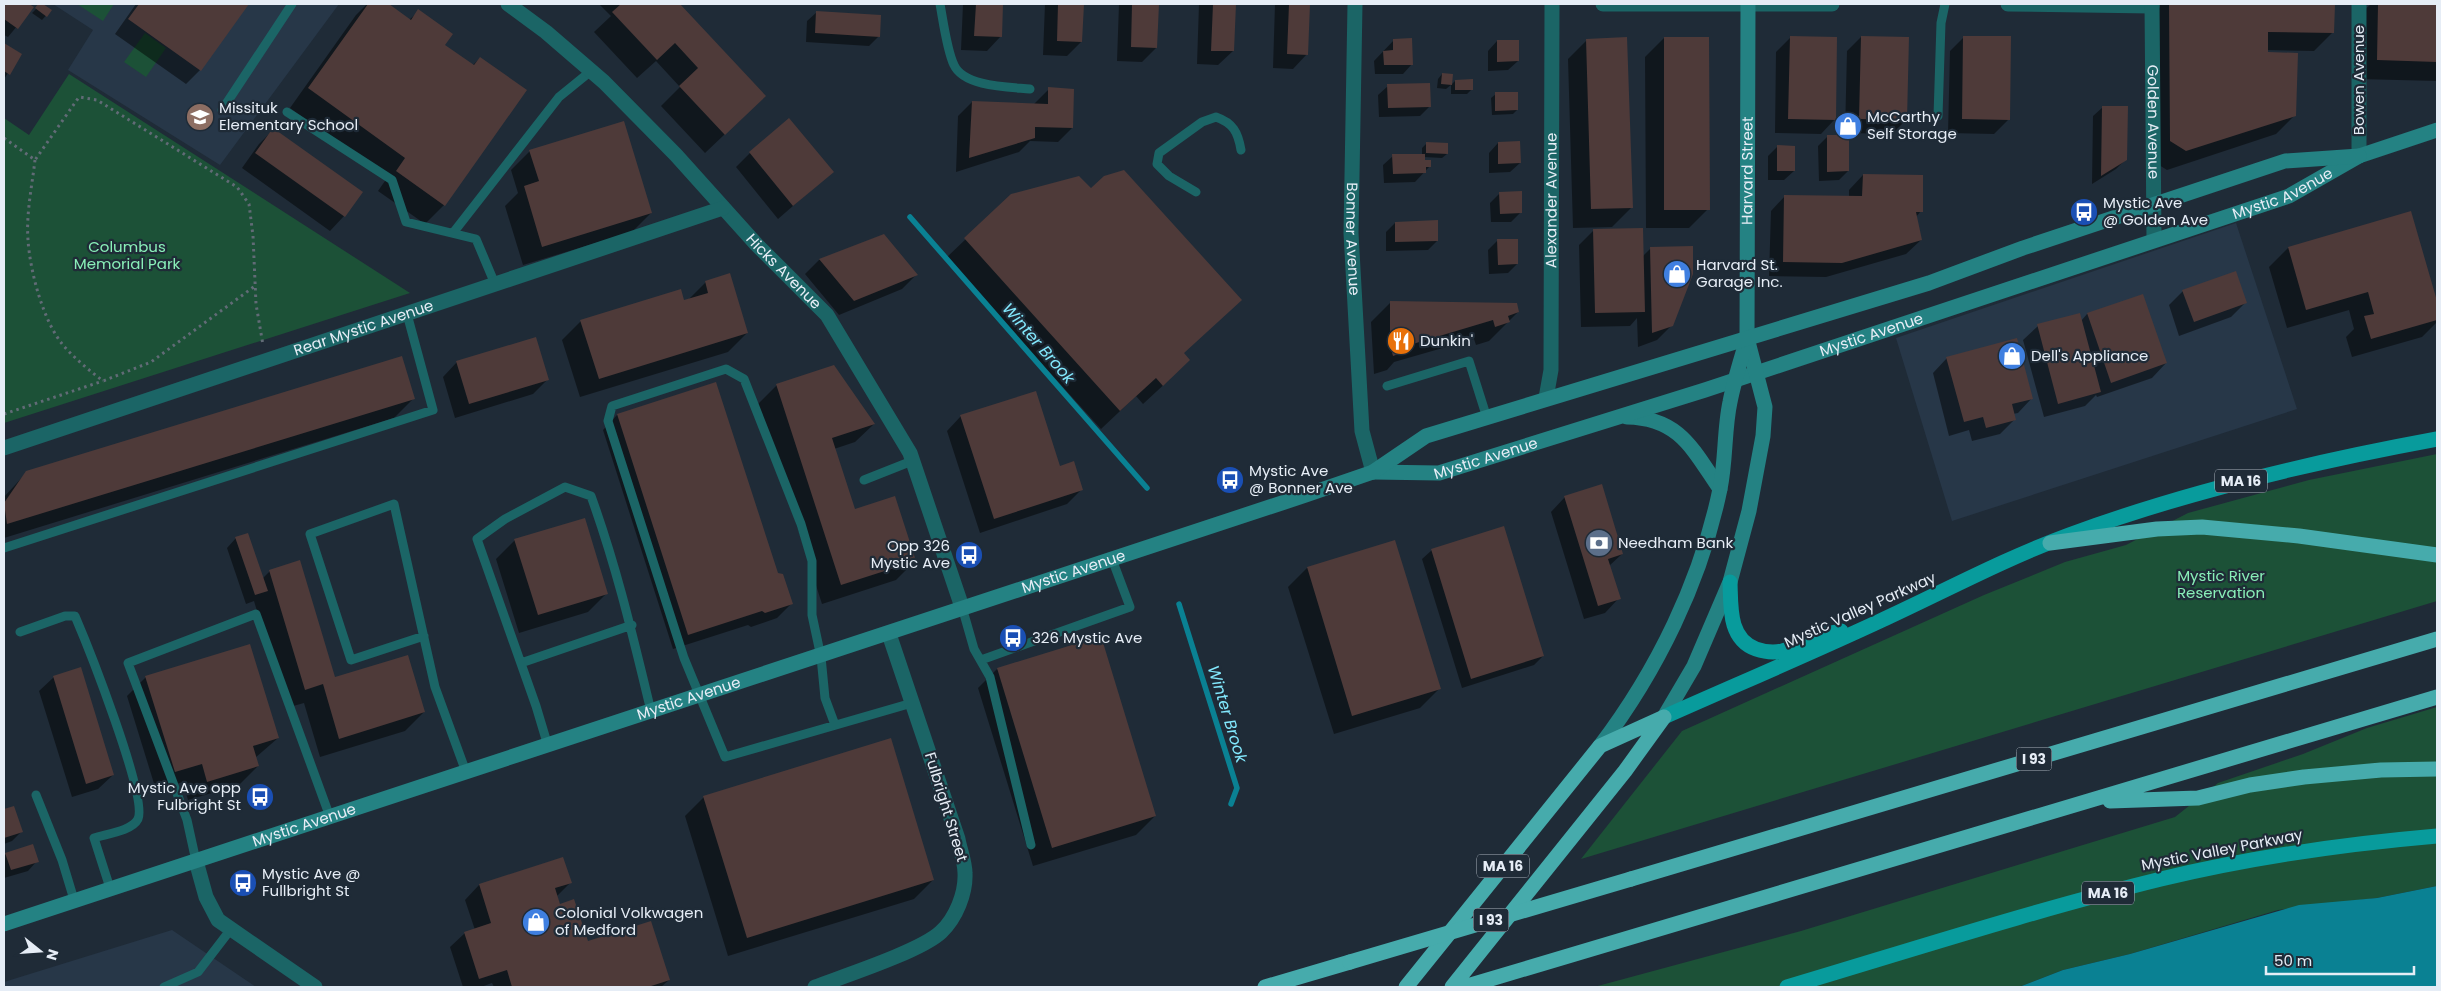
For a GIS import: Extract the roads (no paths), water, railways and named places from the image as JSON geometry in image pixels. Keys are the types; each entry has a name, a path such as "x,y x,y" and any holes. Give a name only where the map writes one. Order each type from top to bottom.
{"highway":[{"path":"2050,542 2158,529 2202,527 2289,535 2437,555"},
{"name":"I 93","path":"1265,987 2437,639"},
{"path":"1464,987 2437,697"},
{"path":"1452,987 1625,771 1664,717"},
{"name":"Mystic Valley Parkway","path":"1406,987 1600,746 1664,717"},
{"path":"2089,801 2198,798 2250,784 2304,777 2380,770 2437,769"}],"main road":[{"name":"Harvard Street","path":"1747,338 1748,4"},
{"name":"Mystic Avenue","path":"1373,472 1439,473 1736,380 2289,196 2359,156 2437,130"},
{"name":"Mystic Avenue","path":"4,924 74,903 110,888 196,862 698,695 889,634 1373,472 1426,436 1546,398 1930,283 1986,261 2285,161 2359,156"},
{"path":"1664,717 1694,666 1730,582 1750,511 1763,436 1765,407 1747,338"},
{"path":"1600,746 1640,687 1674,621 1695,571 1720,489 1729,402 1747,338"},
{"path":"1618,417 1641,417 1672,428 1689,445 1720,489"},
{"name":"Mystic Valley Parkway","path":"1664,717 1877,623 2050,542 2164,503 2228,484 2437,439"},
{"path":"1730,582 1732,618 1736,631 1742,642 1758,650 1767,652 1782,651 1815,637 1877,623"},
{"name":"Mystic Valley Parkway","path":"1787,987 2025,916 2162,879 2306,851 2437,836"}],"street":[{"name":"Hicks Avenue","path":"508,4 546,32 591,71 676,155 756,244 827,315 879,398 910,453 962,608"},
{"name":"Bonner Avenue","path":"1356,4 1351,232 1362,432 1373,472"},
{"name":"Alexander Avenue","path":"1546,398 1550,370 1552,4"},
{"path":"1603,4 1832,4"},
{"path":"2008,4 2152,5"},
{"name":"Bowen Avenue","path":"2359,4 2359,156"},
{"name":"Golden Avenue","path":"2152,5 2154,240"},
{"name":"Rear Mystic Avenue","path":"4,448 723,208"},
{"name":"Fulbright Street","path":"815,987 906,951 941,932 954,915 962,896 965,873 958,839 889,634"},
{"path":"196,862 206,897 218,920 315,987"}],"lane":[{"path":"222,110 292,4"},
{"path":"940,4 954,66 967,78 987,84 1030,89"},
{"path":"1938,116 1941,23 1945,4"},
{"path":"453,233 559,97 591,71"},
{"path":"288,112 392,180 406,222 476,239 495,284"},
{"path":"1196,192 1169,176 1157,164 1160,153 1202,122 1216,117 1228,121 1238,134 1241,150"},
{"path":"4,548 433,410 407,314"},
{"path":"1387,386 1469,361 1487,418"},
{"path":"835,725 825,698 820,656 812,615 812,562 801,524 744,379 726,369 612,406 608,421 677,637 698,695 724,757 912,703"},
{"path":"864,480 912,461"},
{"path":"548,746 477,539 505,519 565,487 590,496 610,548 632,625 652,711"},
{"path":"424,636 351,660 310,534 394,504 436,687 466,772"},
{"path":"981,660 1130,607 1112,560"},
{"path":"962,608 974,649 990,677 1031,846"},
{"path":"196,862 187,820 128,663 256,614 330,817"},
{"path":"20,632 66,616 75,616 89,648 135,782 140,812 138,821 127,828 94,838 110,888"},
{"path":"521,663 632,625"},
{"path":"36,796 62,860 74,903"},
{"path":"164,987 198,972 230,929"}],"water":[{"path":"2437,886 2437,987 2019,987 2063,970 2130,954 2299,905 2377,898"}],"waterway":[{"name":"Winter Brook","path":"910,217 1147,488"},
{"name":"Winter Brook","path":"1179,604 1237,788 1231,804"}],"place":[{"name":"Missituk Elementary School","path":"200,117"},
{"name":"McCarthy Self Storage","path":"1848,126"},
{"name":"Mystic Ave @ Golden Ave","path":"2084,212"},
{"name":"Harvard St. Garage Inc.","path":"1677,274"},
{"name":"Dunkin'","path":"1401,341"},
{"name":"Dell's Appliance","path":"2012,356"},
{"name":"Mystic Ave @ Bonner Ave","path":"1230,480"},
{"name":"Needham Bank","path":"1599,543"},
{"name":"Opp 326 Mystic Ave","path":"969,555"},
{"name":"326 Mystic Ave","path":"1013,638"},
{"name":"Mystic Ave opp Fulbright St","path":"260,797"},
{"name":"Mystic Ave @ Fullbright St","path":"243,883"},
{"name":"Colonial Volkwagen of Medford","path":"536,922"}],"park label":[{"name":"Columbus Memorial Park","path":"127,256"},
{"name":"Mystic River Reservation","path":"2221,584"}]}
